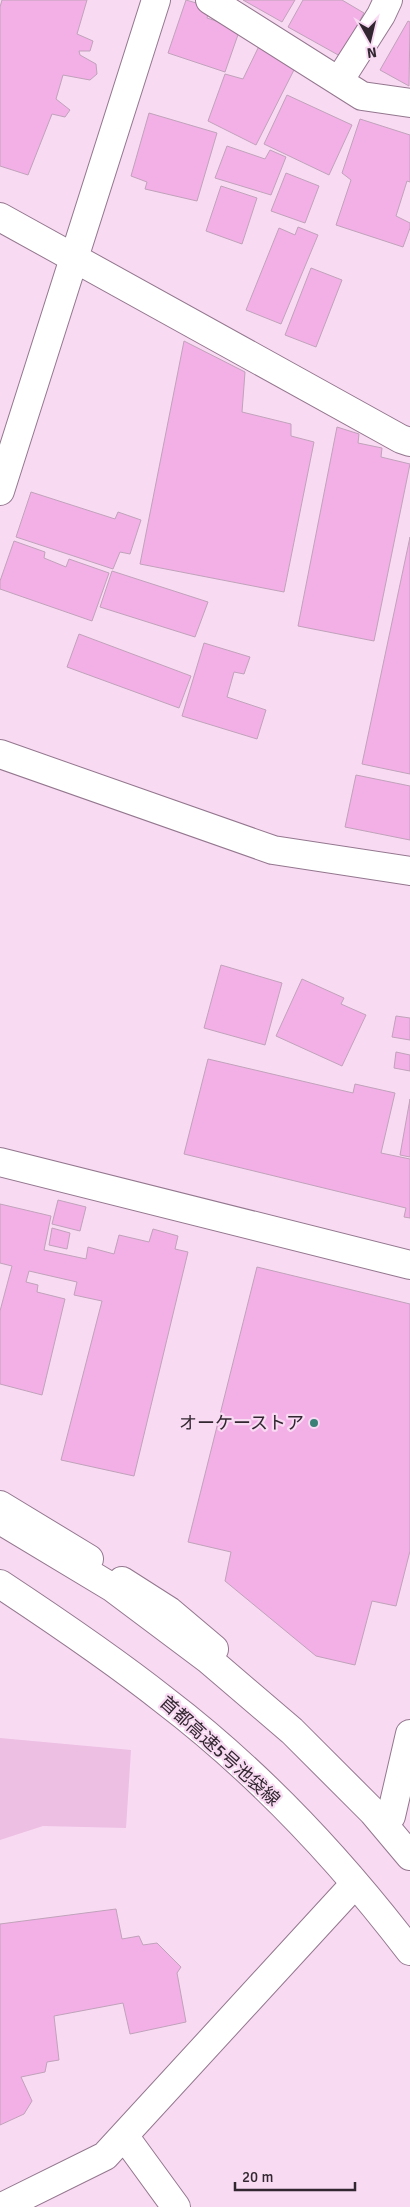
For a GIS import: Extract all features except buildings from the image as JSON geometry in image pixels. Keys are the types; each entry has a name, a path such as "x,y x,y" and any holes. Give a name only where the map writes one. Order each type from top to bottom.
{"main road":[{"path":"0,491 76,258 156,0"},
{"path":"210,0 362,96 410,104"},
{"path":"339,81 382,15 388,0"},
{"path":"0,217 400,439 410,442"},
{"path":"0,754 273,850 410,872"},
{"path":"0,1162 410,1265"},
{"path":"0,1505 56,1538 169,1611 270,1697 391,1816 410,1838"},
{"path":"0,1520 113,1588 209,1660 292,1731 373,1812 410,1856"},
{"name":"首都高速5号池袋線","path":"0,1584 79,1636 166,1701 247,1770 324,1846 410,1951"},
{"path":"0,1598 61,1636 206,1749 352,1887 410,1966"},
{"path":"391,1816 410,1734"},
{"path":"2,2207 105,2156 125,2137 352,1887"},
{"path":"125,2137 176,2207"}],"shaded area":[{"path":"0,1738 131,1750 126,1828 43,1826 0,1840"}],"place":[{"name":"オーケーストア","path":"314,1423"}]}
